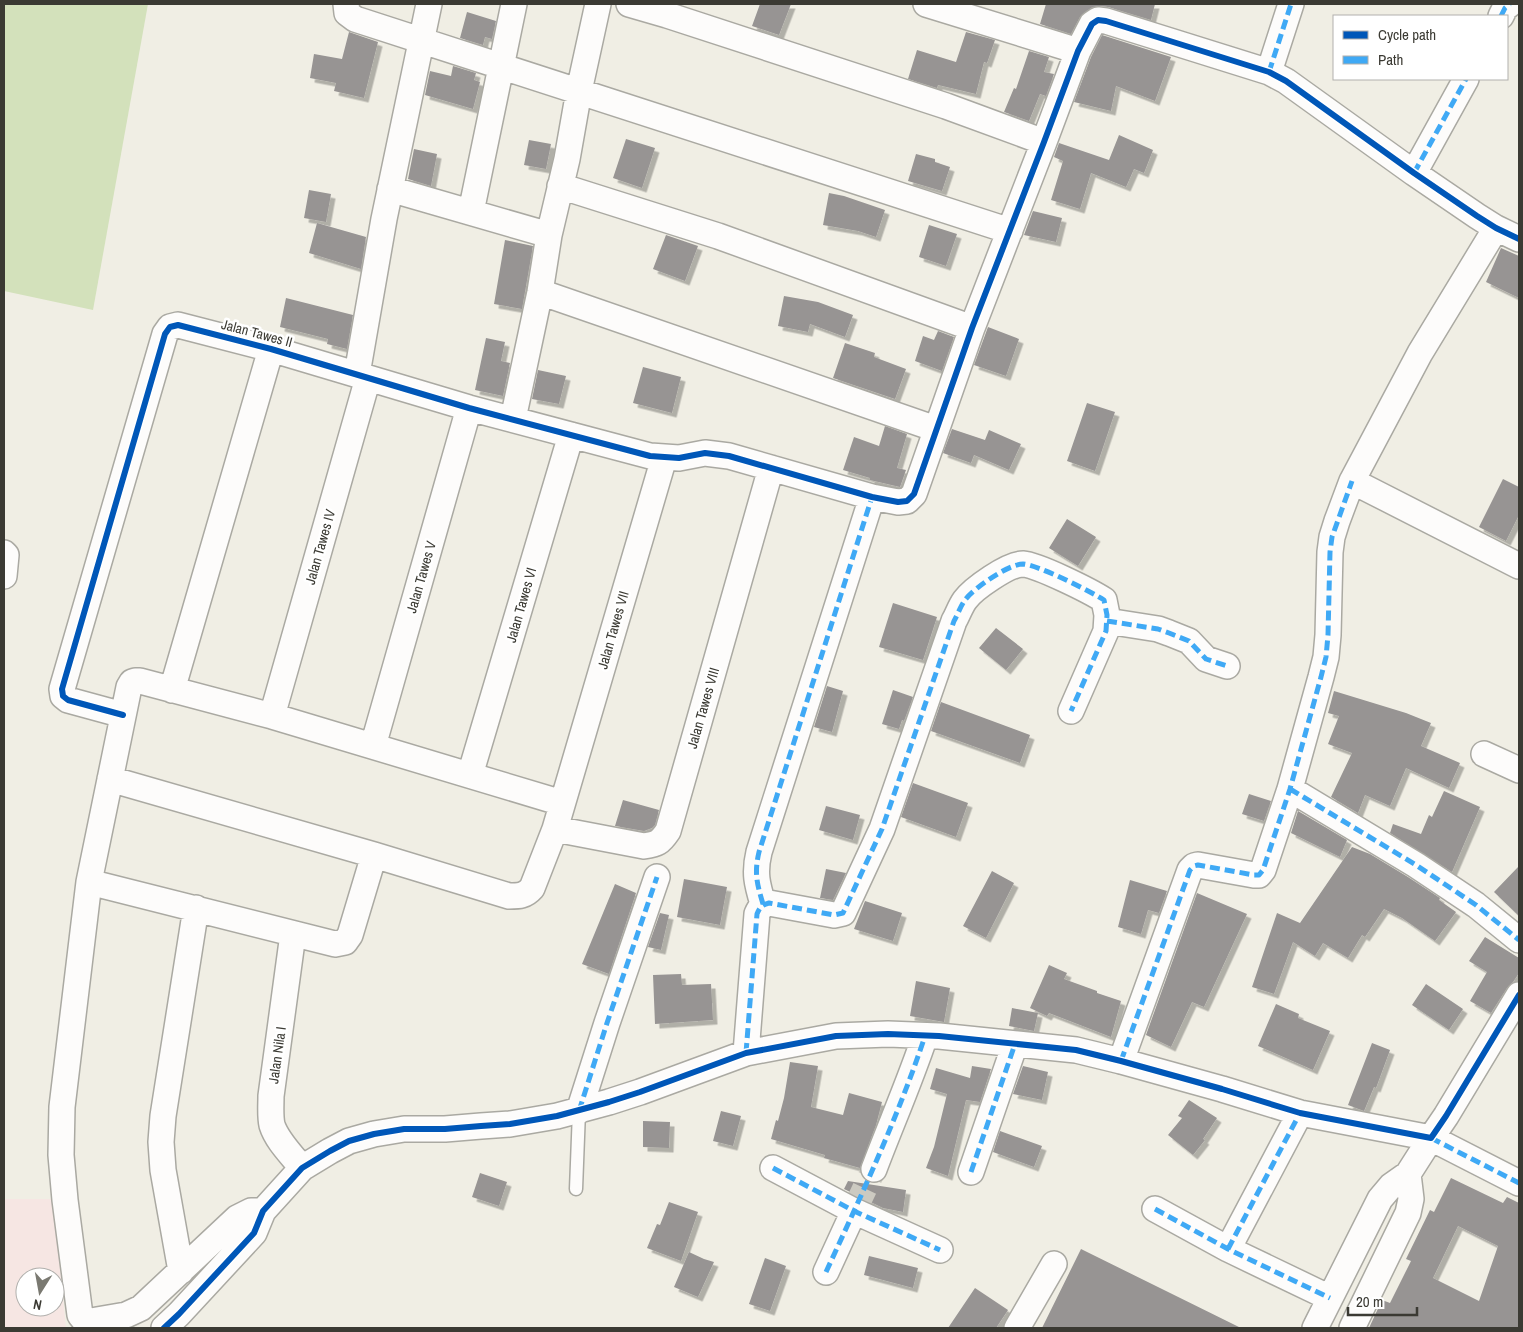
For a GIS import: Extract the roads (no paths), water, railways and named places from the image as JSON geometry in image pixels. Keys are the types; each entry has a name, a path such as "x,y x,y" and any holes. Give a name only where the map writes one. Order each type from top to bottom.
{"street":[{"path":"346,4 347,12 355,19 1010,231"},
{"name":"Jalan Tawes IV","path":"272,716 363,376 390,189 429,4"},
{"path":"471,212 514,4"},
{"path":"513,419 540,292 549,236 567,159 578,91 598,4"},
{"path":"629,4 667,14 946,106 1044,142"},
{"path":"926,4 1078,51"},
{"path":"1121,1060 1190,870 1198,865 1259,875 1263,870 1290,789 1326,657 1332,537 1352,481 1420,353 1511,229 1414,173 1286,81 1269,72 1291,4"},
{"path":"1501,15 1510,4"},
{"name":"Jalan Tawes II","path":"123,715 68,700 63,696 62,689 165,334 170,327 178,325 271,349 469,408 650,456 678,458 705,453 719,454 872,496 898,502 907,501 914,494 972,328 1078,51 1092,24 1098,20 1106,21 1269,72"},
{"path":"1414,173 1465,80"},
{"path":"560,186 718,236 972,328"},
{"path":"390,189 549,236"},
{"path":"540,292 936,429"},
{"path":"172,690 271,349"},
{"name":"Jalan Tawes V","path":"373,746 469,408"},
{"name":"Jalan Tawes VI","path":"470,774 571,434"},
{"name":"Jalan Tawes VII","path":"110,779 509,896 520,896 527,893 532,888 555,829 664,458"},
{"name":"Jalan Tawes VIII","path":"555,829 644,846 656,844 668,831 771,468"},
{"path":"1352,481 1519,566"},
{"path":"763,904 756,882 756,866 759,852 872,496"},
{"path":"4,553 6,555 4,576"},
{"path":"746,1053 759,908 769,902 834,915 844,913 882,828 954,621 963,602 981,585 1014,565 1032,566 1104,600 1107,615 1106,631 1071,711"},
{"path":"1107,622 1158,629 1169,633 1189,641 1206,659 1227,666"},
{"path":"263,1211 251,1211 237,1218 140,1308 126,1315 91,1321 84,1320 80,1315 65,1200 61,1155 61,1127 90,882 123,715 129,687 132,682 140,681 272,716 562,803"},
{"path":"1484,754 1519,770"},
{"path":"1290,789 1408,860 1476,906 1519,940"},
{"path":"90,882 335,944 345,942 350,935 374,855"},
{"path":"580,1111 607,1023 657,877"},
{"path":"181,1270 163,1170 161,1142 163,1116 196,908"},
{"name":"Jalan Nila I","path":"293,934 271,1096 271,1111 272,1124 279,1138 302,1168"},
{"path":"1315,1328 1380,1199 1391,1186 1408,1174 1446,1116 1519,995"},
{"path":"164,1328 180,1314 254,1233 263,1211 302,1168 349,1141 374,1134 404,1129 445,1129 510,1124 557,1116 580,1111 640,1092 746,1053 836,1036 888,1034 966,1038 1076,1050 1121,1060 1300,1113 1431,1138 1519,1183"},
{"path":"874,1169 894,1116 910,1081 925,1036"},
{"path":"971,1172 1015,1044"},
{"path":"1228,1249 1300,1113"},
{"path":"773,1168 854,1211 940,1250"},
{"path":"1352,1328 1408,1214 1411,1199 1408,1174"},
{"path":"1155,1209 1228,1249 1330,1298"},
{"path":"826,1272 854,1211"},
{"path":"1017,1328 1054,1264"}],"lane":[{"path":"576,1189 580,1111"}],"tunnel":[{"path":"854,1211 874,1169"}]}
